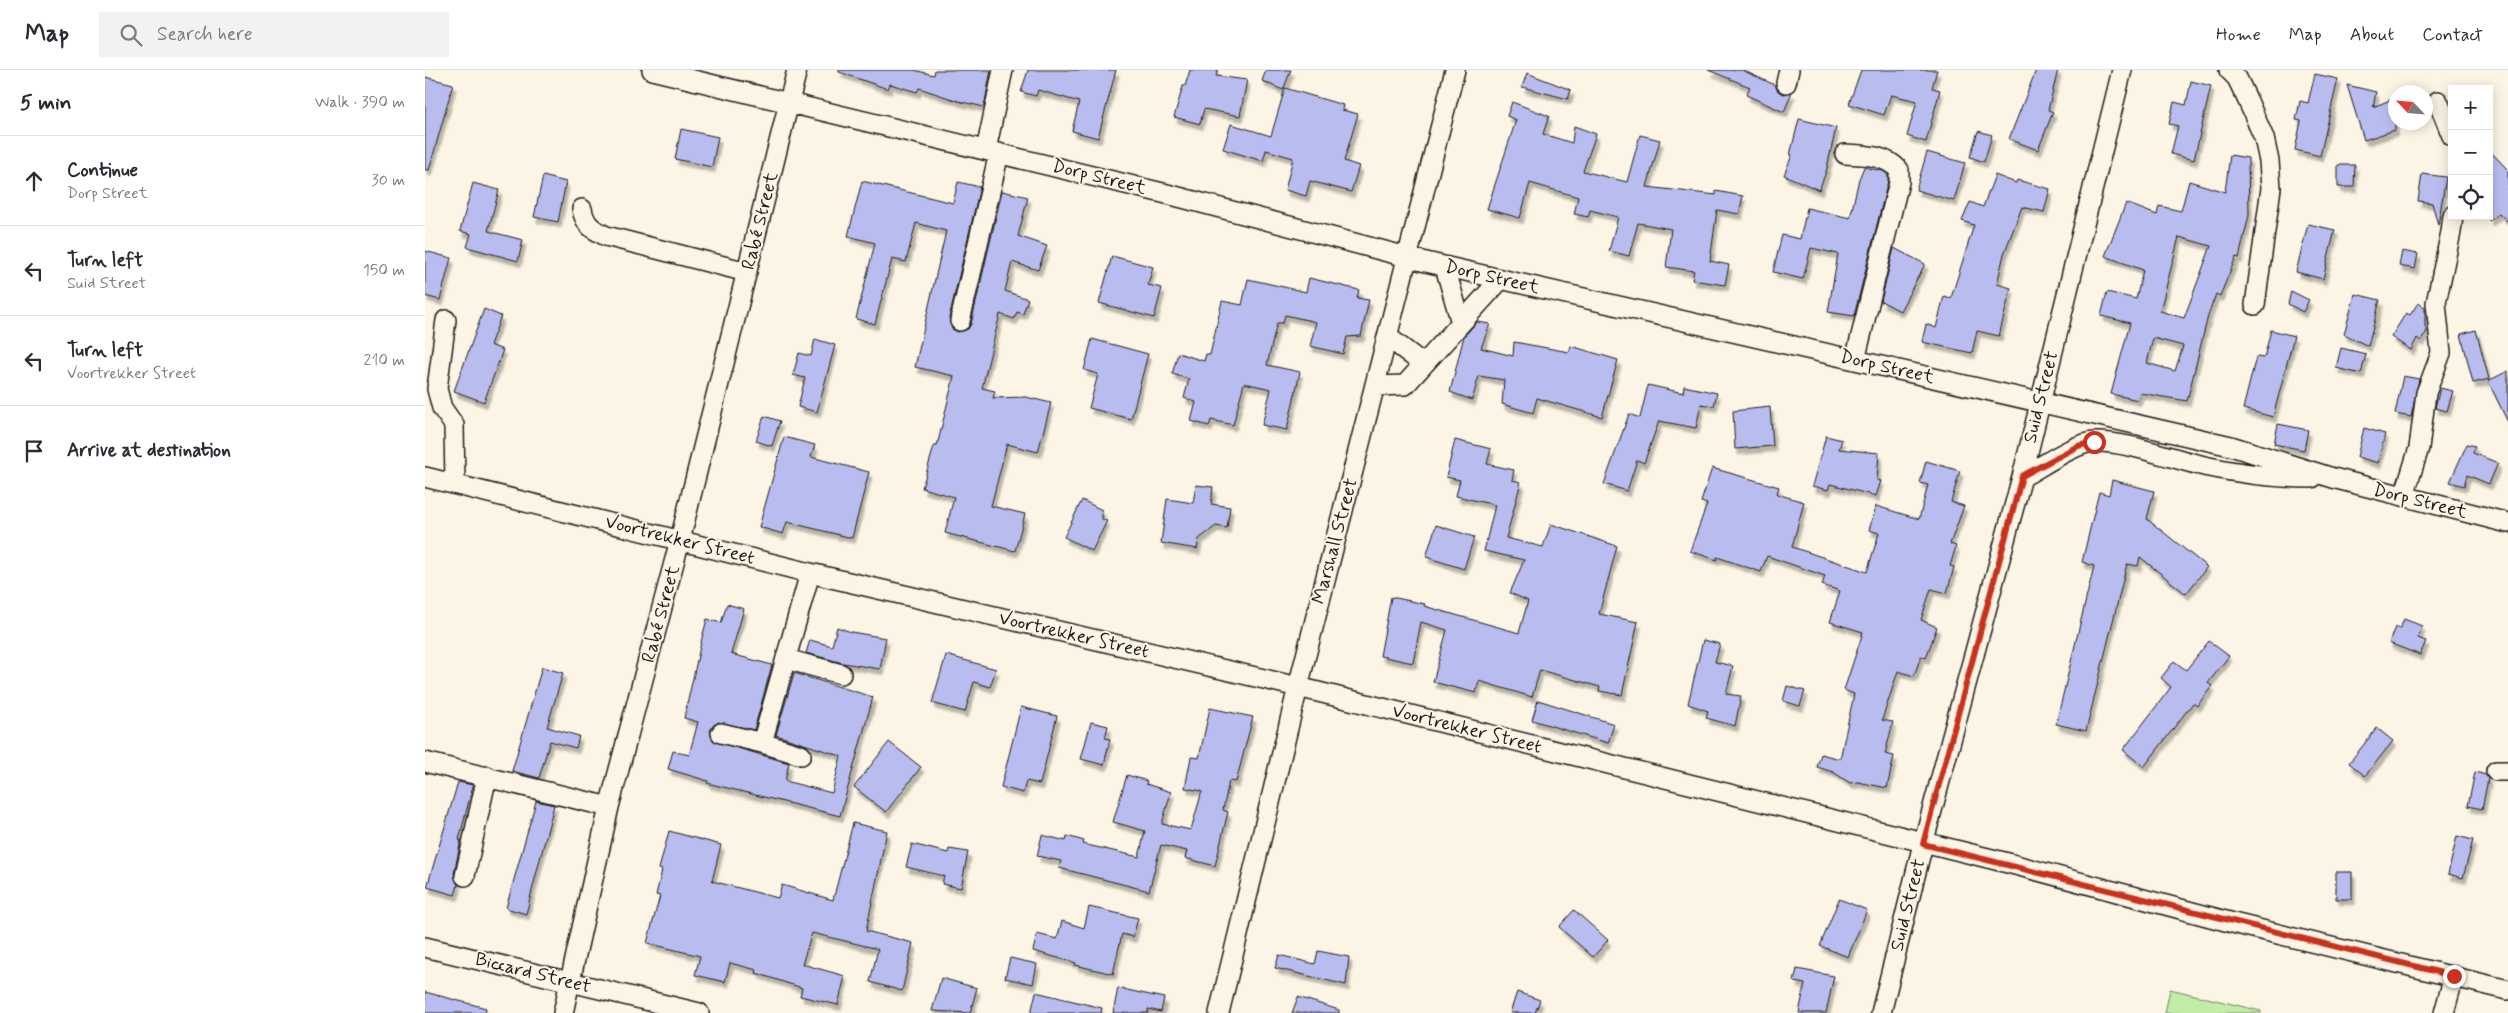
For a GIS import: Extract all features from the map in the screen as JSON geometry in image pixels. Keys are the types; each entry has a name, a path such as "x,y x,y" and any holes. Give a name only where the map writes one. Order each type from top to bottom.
{"street":[{"name":"Dorp Street","path":"652,70 1171,195 1409,258 2231,446 2333,478 2508,523"},
{"name":"Rabé Street","path":"563,1013 609,807 680,540 797,70"},
{"path":"960,322 993,152 1003,70"},
{"name":"Marshall Street","path":"1219,1013 1298,687 1409,258 1455,70"},
{"name":"Suid Street","path":"1881,1013 1923,844 2022,476 2121,70"},
{"path":"2229,70 2237,78 2248,100 2264,138 2269,161 2271,188 2255,305"},
{"path":"2438,101 2450,130"},
{"path":"1845,154 1870,156 1892,162 1899,170 1899,182 1855,360"},
{"path":"582,209 584,220 591,229 606,236 747,272"},
{"path":"2404,496 2419,448 2426,393 2441,353 2435,303 2452,220"},
{"path":"1445,266 1461,323"},
{"path":"1376,386 1405,385 1501,279"},
{"path":"446,320 437,389 442,408 455,425 455,484"},
{"path":"1388,337 1423,364"},
{"name":"Dorp Street","path":"2022,476 2078,446 2094,442 2137,449 2209,467 2261,476 2333,478"},
{"name":"Voortrekker Street","path":"425,477 810,573 1298,687 2508,990"},
{"path":"762,743 810,573"},
{"path":"785,659 841,674"},
{"path":"721,733 801,755"},
{"path":"425,762 609,807"},
{"path":"465,876 487,776"},
{"name":"Biccard Street","path":"425,947 699,1013"},
{"path":"2444,1013 2454,976"}],"green space":[{"path":"2170,989 2261,1011 2261,1013 2165,1013"}],"building":[{"path":"839,70 914,70 934,75 935,70 991,70 984,107 958,101 919,88 917,92 890,84 888,89 839,72"},
{"path":"1028,70 1116,70 1098,138 1072,131 1079,102 1038,90 1036,96 1021,92"},
{"path":"1190,70 1218,70 1216,76 1247,80 1240,116 1204,109 1200,124 1174,117"},
{"path":"1266,70 1291,70 1283,90 1262,81"},
{"path":"1708,70 1742,70 1775,85 1778,91 1783,94 1792,92 1784,112 1746,95 1750,87"},
{"path":"1861,70 1937,70 1932,88 1940,90 1926,142 1907,136 1917,101 1891,95 1884,115 1849,104"},
{"path":"2036,70 2058,70 2048,110 2053,112 2038,150 2009,139"},
{"path":"1527,73 1571,90 1568,99 1522,87"},
{"path":"2315,74 2338,79 2320,156 2295,150 2301,121 2296,120 2300,101 2308,103"},
{"path":"425,77 453,84 429,170 425,170"},
{"path":"2191,81 2211,86 2194,160 2171,154 2178,126 2169,124 2174,102 2186,105"},
{"path":"2347,85 2376,92 2373,107 2388,101 2388,130 2395,130 2364,140"},
{"path":"1285,88 1343,105 1342,110 1358,114 1344,161 1359,166 1351,192 1310,181 1306,196 1285,190 1293,158 1266,150 1263,161 1223,149 1231,124 1271,136"},
{"path":"1512,102 1549,116 1543,134 1572,143 1574,126 1596,134 1583,171 1627,182 1640,135 1660,140 1647,187 1716,195 1716,191 1743,196 1739,214 1717,210 1710,261 1729,265 1725,285 1692,280 1694,271 1666,267 1671,229 1638,223 1629,256 1609,251 1618,217 1590,210 1588,217 1574,214 1578,197 1530,183 1520,218 1487,209 1516,120 1507,116"},
{"path":"1799,119 1836,128 1826,172 1819,190 1784,175 1792,155 1790,155"},
{"path":"681,129 718,137 712,167 675,159"},
{"path":"1978,131 1992,135 1984,162 1970,157"},
{"path":"1927,152 1965,163 1954,201 1916,190"},
{"path":"2493,154 2508,170 2508,222 2499,213 2493,218"},
{"path":"2230,155 2248,158 2249,215 2239,258 2236,257 2220,296 2216,294 2208,316 2187,401 2140,393 2138,400 2111,394 2130,323 2101,316 2107,292 2136,299 2143,270 2105,256 2126,203 2157,215 2159,206 2181,211 2189,181 2225,192","holes":["2179,237 2211,246 2184,318 2160,311","2153,338 2183,346 2175,371 2147,363"]},
{"path":"2338,165 2355,165 2354,187 2338,187"},
{"path":"1864,167 1883,171 1888,175 1888,181 1854,316 1828,312 1838,254 1811,248 1803,279 1773,272 1782,235 1800,239 1807,208 1850,218 1859,179"},
{"path":"2422,174 2446,177 2438,225 2432,203 2418,201"},
{"path":"1995,175 2016,183 2017,180 2050,189 2044,212 2022,207 2004,254 1997,284 2011,288 1999,336 1977,331 1972,353 1922,342 1926,324 1936,328 1944,296 1951,298 1974,225 1962,221 1970,202 1983,207"},
{"path":"543,176 566,182 558,222 534,217"},
{"path":"862,181 953,203 958,182 980,187 949,318 952,329 958,332 968,329 971,324 1002,191 1028,197 1018,236 1047,246 1038,270 1012,262 1005,291 1028,299 1023,314 1017,312 1014,319 1000,314 982,388 995,391 993,398 1026,397 1051,403 1038,452 1007,444 991,506 1025,514 1015,551 945,533 954,497 922,488 934,446 937,446 954,376 915,367 946,231 916,223 906,262 892,259 875,324 856,319 875,243 848,236"},
{"path":"473,183 499,190 488,231 523,240 518,261 467,247 471,234 460,231"},
{"path":"2308,224 2335,230 2323,279 2296,272"},
{"path":"1894,248 1925,264 1900,311 1881,301"},
{"path":"425,251 451,258 440,300 425,296"},
{"path":"2402,251 2418,254 2415,269 2399,266"},
{"path":"1112,256 1153,267 1148,285 1162,288 1154,318 1099,303"},
{"path":"1309,278 1359,290 1357,298 1369,300 1361,336 1347,337 1343,354 1310,346 1316,322 1285,315 1283,323 1277,323 1267,365 1300,372 1287,430 1262,425 1271,389 1244,383 1233,425 1211,420 1209,426 1191,421 1196,402 1184,398 1189,379 1172,374 1178,353 1204,361 1206,354 1210,355 1222,301 1242,305 1248,279 1306,292"},
{"path":"2291,291 2309,300 2303,312 2288,304"},
{"path":"2355,294 2380,300 2368,346 2344,334"},
{"path":"2418,303 2425,307 2425,326 2427,331 2421,341 2417,338 2411,350 2391,337 2406,313 2410,315"},
{"path":"484,309 501,316 490,345 503,350 484,402 454,391"},
{"path":"1477,322 1490,324 1481,348 1513,356 1514,342 1569,352 1571,346 1618,360 1602,417 1537,398 1533,413 1502,404 1504,380 1479,376 1472,400 1450,392 1464,336"},
{"path":"2271,330 2294,336 2273,417 2243,409 2256,357 2264,358"},
{"path":"2476,330 2489,379 2473,383 2461,334"},
{"path":"815,339 835,345 817,412 798,407 805,378 793,375 799,353 811,356"},
{"path":"1092,339 1148,354 1131,419 1089,408 1098,374 1084,370"},
{"path":"2341,348 2366,354 2361,374 2336,368"},
{"path":"2508,371 2508,422 2488,381"},
{"path":"2403,376 2419,379 2411,417 2395,414"},
{"path":"1648,385 1683,393 1684,386 1717,393 1714,406 1701,404 1696,428 1659,421 1644,463 1637,460 1627,491 1604,484 1629,414 1640,418"},
{"path":"2440,388 2453,391 2447,411 2435,408"},
{"path":"1770,407 1773,446 1735,449 1733,411"},
{"path":"764,416 780,421 772,446 756,441"},
{"path":"2278,424 2308,430 2304,450 2274,444"},
{"path":"2364,428 2385,434 2378,463 2357,457"},
{"path":"1826,436 1842,440 1839,449 1879,453 1877,480 1881,481 1876,496 1830,484 1828,490 1812,486"},
{"path":"784,437 815,445 811,457 869,472 852,538 787,522 783,534 759,527"},
{"path":"1455,440 1491,449 1487,464 1514,470 1512,480 1521,482 1506,538 1543,547 1551,524 1617,546 1599,614 1638,622 1622,695 1599,691 1600,687 1540,670 1532,697 1479,681 1476,693 1433,682 1447,630 1421,622 1413,663 1380,656 1391,597 1425,604 1424,606 1519,633 1528,601 1510,593 1524,560 1484,551 1495,505 1456,496 1460,480 1446,477"},
{"path":"2467,444 2475,446 2473,453 2498,463 2489,484 2467,475 2464,486 2450,482"},
{"path":"1926,461 1960,471 1951,502 1964,506 1950,544 1956,546 1950,566 1954,567 1947,593 1931,589 1921,620 1937,627 1926,658 1921,656 1914,676 1898,671 1882,720 1893,722 1885,754 1894,756 1887,788 1858,782 1850,783 1833,772 1817,767 1821,754 1840,759 1854,694 1844,690 1863,632 1830,622 1840,591 1822,585 1825,576 1767,556 1761,572 1717,557 1717,560 1690,551 1707,504 1701,502 1712,468 1779,487 1777,494 1804,502 1792,547 1867,572 1879,533 1869,530 1876,506 1919,519 1928,485 1920,483"},
{"path":"2112,480 2154,491 2147,519 2207,567 2186,594 2140,557 2138,566 2127,564 2086,731 2056,724 2094,566 2082,562 2099,492 2109,495"},
{"path":"1196,485 1213,487 1211,504 1230,507 1227,528 1216,526 1199,539 1197,549 1161,543 1167,499 1193,503"},
{"path":"1082,500 1102,510 1102,519 1107,521 1092,551 1064,537"},
{"path":"1436,525 1474,537 1464,569 1426,557"},
{"path":"727,604 744,609 731,654 772,665 754,730 718,722 710,731 714,741 789,763 785,781 832,793 841,756 776,735 794,673 873,697 840,816 707,783 708,781 668,769 673,751 689,755 698,722 684,718 702,638 707,619 721,623"},
{"path":"2404,619 2422,626 2418,638 2426,641 2420,655 2389,643 2395,627 2400,629"},
{"path":"837,627 851,632 886,638 880,669 843,663 806,653 810,640 832,646"},
{"path":"1703,640 1720,644 1715,662 1733,666 1726,694 1741,696 1735,726 1706,718 1708,711 1688,704"},
{"path":"2209,641 2229,656 2208,683 2212,686 2197,706 2193,703 2144,767 2123,750 2171,687 2161,678 2174,661 2186,670"},
{"path":"946,655 996,669 990,687 974,682 965,712 932,703"},
{"path":"542,667 563,673 547,727 579,736 576,748 550,741 539,778 512,771"},
{"path":"1787,686 1805,691 1800,706 1783,701"},
{"path":"1538,700 1614,724 1608,743 1532,720"},
{"path":"1021,707 1057,716 1040,784 1026,781 1023,793 1001,787"},
{"path":"1210,708 1253,717 1236,782 1229,781 1223,810 1228,812 1215,866 1185,858 1187,851 1161,845 1149,891 1059,868 1061,861 1037,856 1042,835 1066,841 1067,836 1084,841 1083,844 1139,857 1145,831 1113,822 1127,775 1147,781 1146,784 1171,792 1162,824 1191,830 1202,791 1185,788 1191,757 1199,758"},
{"path":"1091,722 1108,726 1105,738 1110,739 1104,765 1081,759"},
{"path":"2377,728 2393,741 2365,776 2349,763"},
{"path":"889,742 921,767 886,812 854,787"},
{"path":"2475,772 2486,775 2488,779 2482,809 2468,806"},
{"path":"458,782 473,785 459,840 461,840 454,874 458,885 455,895 427,887"},
{"path":"536,801 554,805 526,914 506,908"},
{"path":"853,823 887,831 866,931 913,943 902,991 870,982 878,949 812,933 802,964 845,976 838,1005 800,996 802,988 756,973 757,970 730,963 725,982 695,975 700,956 647,943 660,896 656,895 662,870 659,869 669,831 721,845 712,881 778,898 782,885 833,900"},
{"path":"2457,836 2473,840 2463,878 2448,874"},
{"path":"912,844 948,853 949,849 968,852 961,888 942,884 944,876 906,867"},
{"path":"2336,872 2352,872 2352,899 2336,899"},
{"path":"1839,899 1867,910 1848,957 1820,946"},
{"path":"1089,907 1138,918 1133,937 1122,934 1113,974 1075,965 1076,963 1033,951 1037,934 1057,939 1062,921 1084,928"},
{"path":"1574,910 1608,940 1593,957 1559,927"},
{"path":"1318,951 1349,957 1346,985 1275,968 1279,955 1315,964"},
{"path":"1010,958 1037,964 1033,984 1005,978"},
{"path":"1797,969 1834,976 1826,1013 1799,1013 1805,984 1794,982"},
{"path":"941,978 977,988 970,1013 932,1011"},
{"path":"1118,988 1164,998 1161,1012 1148,1009 1148,1013 1113,1013"},
{"path":"425,992 486,1008 485,1013 425,1013"},
{"path":"1036,992 1102,1008 1101,1013 1031,1013"},
{"path":"1517,992 1540,1000 1535,1013 1510,1013"},
{"path":"1298,997 1339,1010 1339,1013 1292,1013"}],"route":[{"path":"2094,442 2078,446 2022,476 1923,844 2007,863 2237,924 2454,976"}]}
